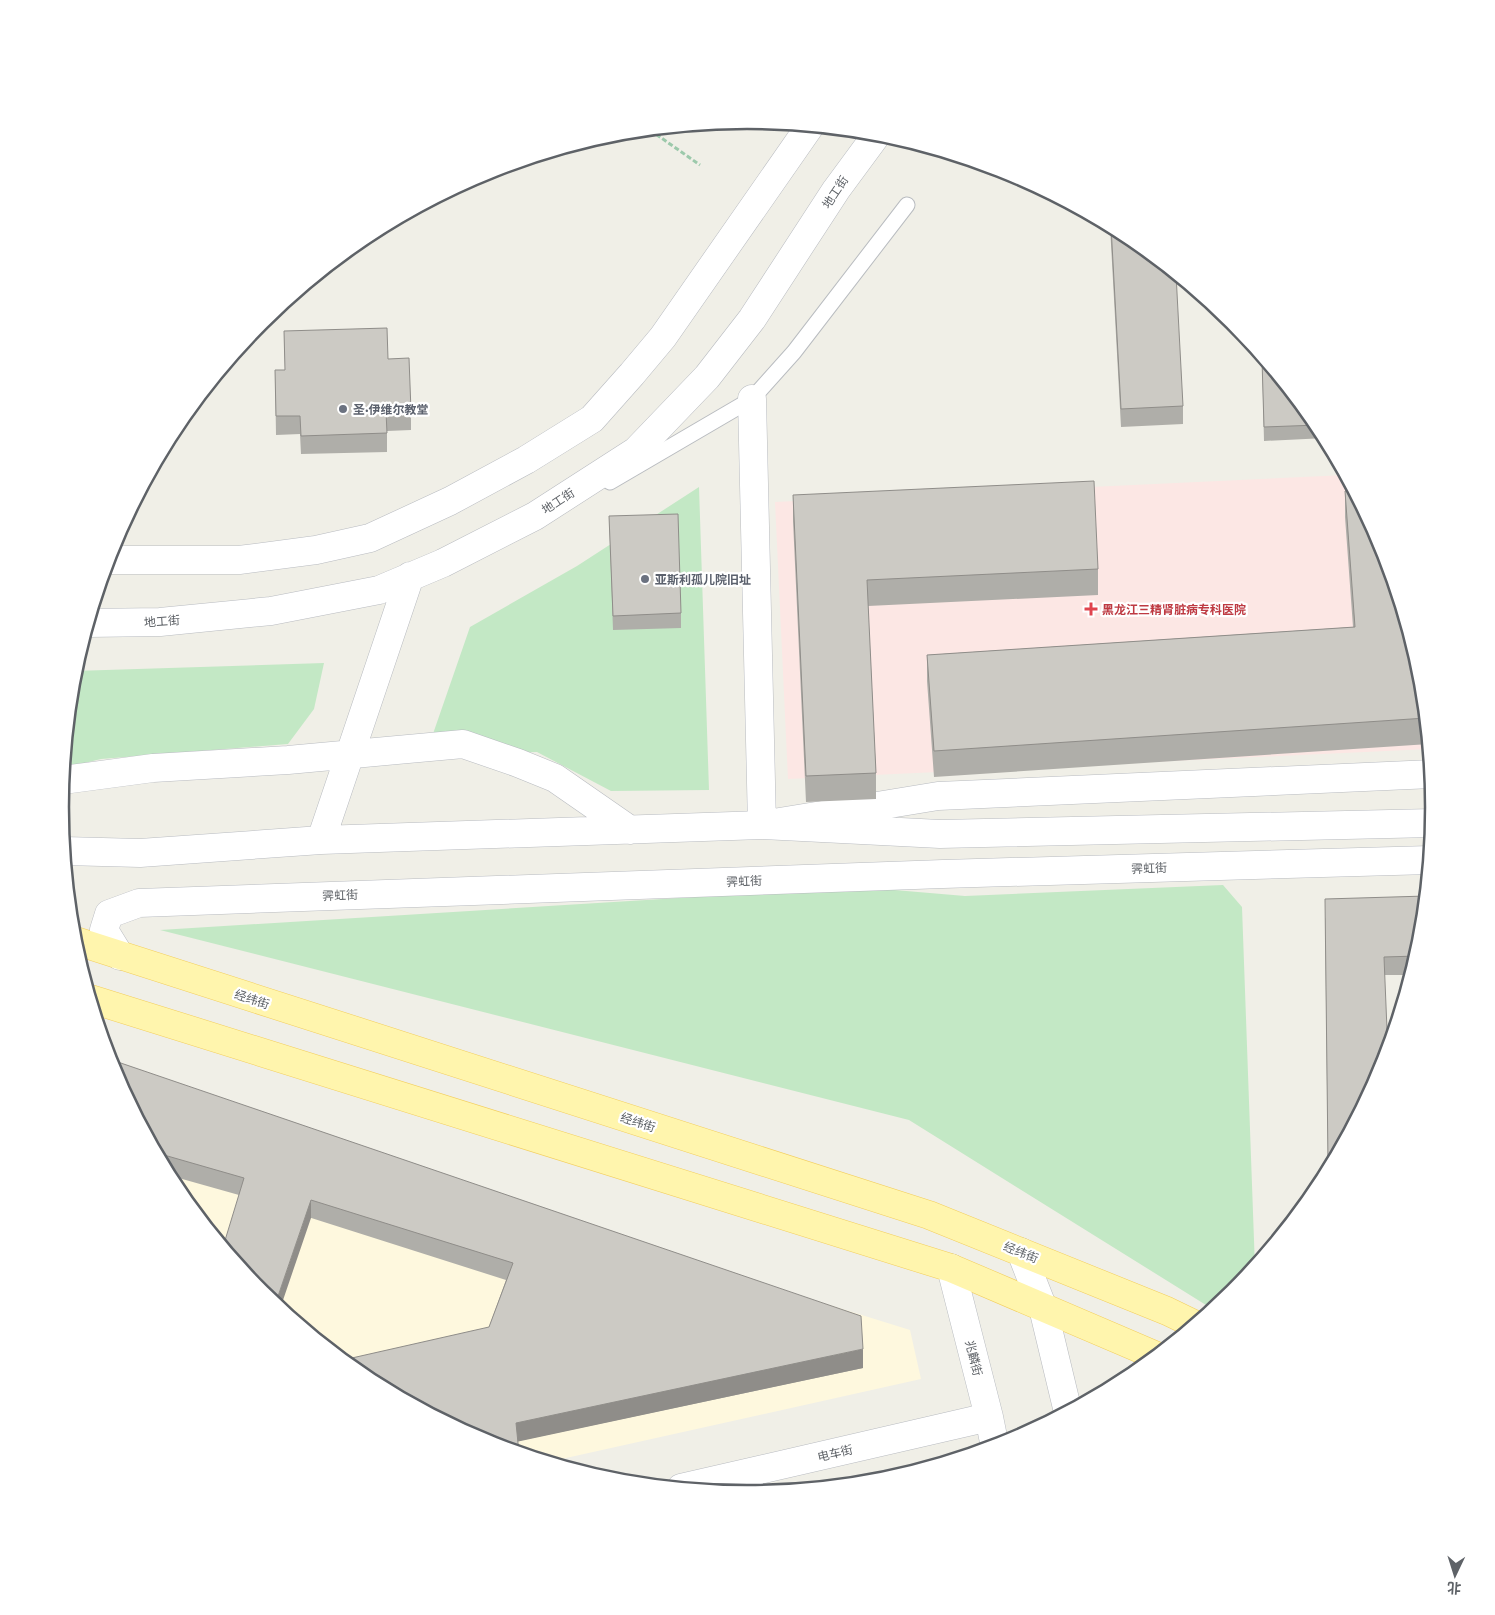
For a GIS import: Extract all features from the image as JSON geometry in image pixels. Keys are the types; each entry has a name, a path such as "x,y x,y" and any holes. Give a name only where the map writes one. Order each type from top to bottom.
{"main road":[{"path":"116,560 239,560 316,550 370,538 450,501 526,460 592,419 632,374 663,337 806,132"},
{"name":"地工街","path":"95,623 160,622 271,611 379,590 443,563 535,516 636,451 707,377 752,319 836,190 872,141"},
{"path":"752,399 762,825"},
{"path":"321,840 410,576"},
{"path":"70,779 153,768 288,760 463,744 555,778 630,830"},
{"path":"762,825 938,796 1425,774"},
{"path":"70,851 140,853 321,840 762,825 940,834 1426,823"},
{"name":"霁虹街","path":"120,956 104,930 109,914 139,903 933,874 1424,860"},
{"name":"经纬街","path":"83,943 929,1214 1190,1322"},
{"path":"97,1001 951,1268 1151,1353"},
{"path":"1021,1252 1042,1308 1067,1406"},
{"name":"兆麟街","path":"951,1268 994,1440"},
{"name":"电车街","path":"697,1484 989,1418"}],"lane":[{"path":"494,537 622,476 752,399 794,352 907,205"}],"path":[{"path":"657,135 700,165"}],"shaded area":[{"name":"黑龙江三精肾脏病专科医院","path":"1339,475 1375,548 1390,589 1413,675 1423,749 788,779 775,502"},
{"path":"130,1088 910,1330 921,1379 560,1459 488,1435 447,1416 370,1372 300,1318 237,1255 209,1221 183,1185 160,1147"}],"green space":[{"path":"699,487 709,790 611,791 537,752 426,754 470,627 577,566"},
{"path":"324,663 314,709 288,744 101,759 70,767 83,671"},
{"path":"1223,885 1242,907 1255,1258 1207,1306 909,1120 160,930 859,887 965,896"}],"building":[{"path":"1111,235 1176,282 1183,406 1121,409"},
{"name":"圣·伊维尔教堂","path":"387,328 388,359 409,358 411,411 386,412 387,433 301,436 300,416 276,416 275,370 285,370 284,331"},
{"path":"1262,365 1309,425 1264,427"},
{"path":"1094,481 1098,569 867,580 876,773 806,776 793,495"},
{"path":"1345,491 1347,491 1356,507 1375,548 1390,589 1413,675 1420,718 934,751 927,655 1355,627"},
{"name":"亚斯利孤儿院旧址","path":"678,514 681,613 613,616 609,516"},
{"path":"1420,896 1409,956 1384,957 1387,1034 1375,1067 1356,1108 1328,1159 1325,899"},
{"path":"118,1062 861,1316 863,1349 516,1423 518,1446 488,1435 447,1416 408,1395 351,1358 489,1327 513,1263 311,1200 278,1297 225,1240 244,1178 165,1155 139,1108"}],"place":[{"name":"圣·伊维尔教堂","path":"343,409"},
{"name":"亚斯利孤儿院旧址","path":"645,579"},
{"name":"黑龙江三精肾脏病专科医院","path":"1091,609"}]}
